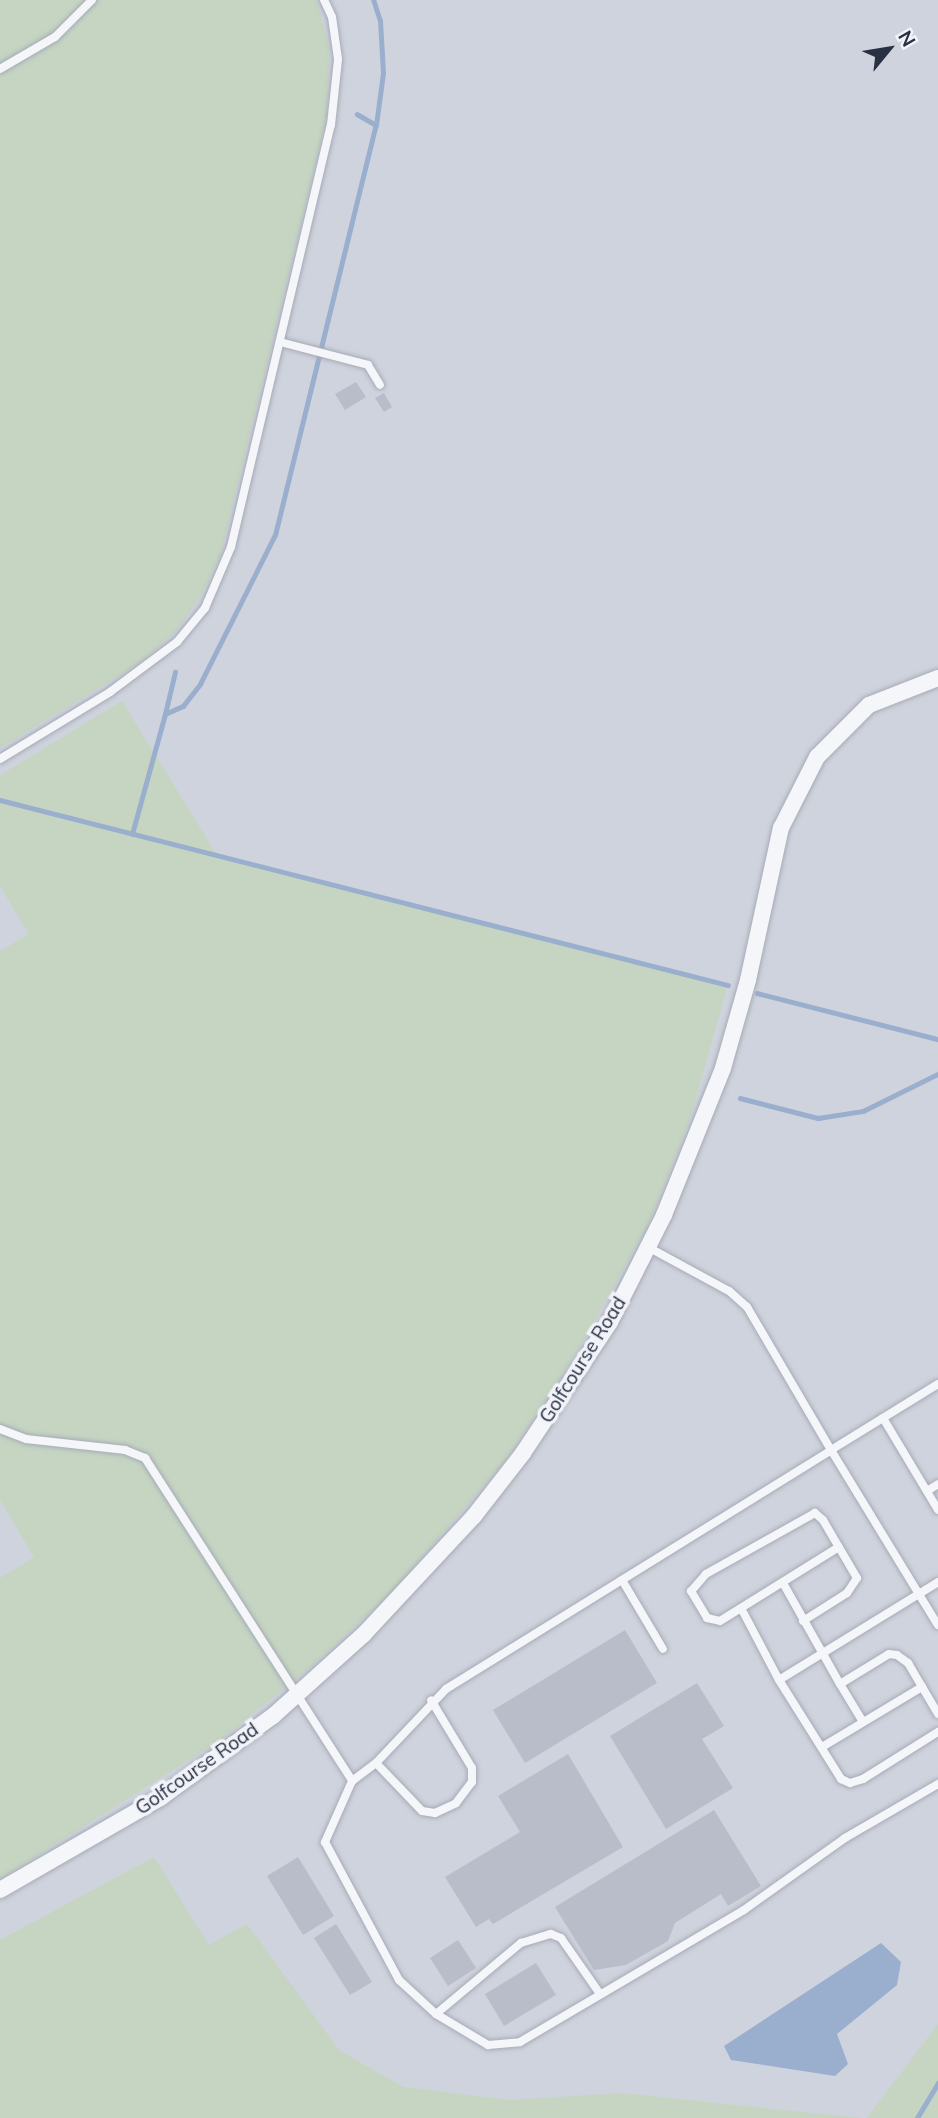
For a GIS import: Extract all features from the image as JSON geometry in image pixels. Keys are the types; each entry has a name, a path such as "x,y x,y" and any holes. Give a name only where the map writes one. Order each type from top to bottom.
{"street":[{"name":"Golfcourse Road","path":"0,1890 160,1798 294,1697 365,1634 474,1516 577,1376 648,1247 723,1068 748,980 781,828 817,757 869,705 938,678"}],"lane":[{"path":"0,69 55,37 92,0"},
{"path":"0,759 121,684 177,642 205,608 231,547 331,125 338,59 332,17 324,0"},
{"path":"280,342 368,365 380,385"},
{"path":"648,1247 729,1291 747,1307 938,1625"},
{"path":"938,1384 431,1700 376,1763 352,1781 326,1842 399,1980 436,2014 488,2045 520,2042 744,1910 845,1838 938,1784"},
{"path":"883,1418 938,1510"},
{"path":"0,1429 26,1439 125,1450 145,1458 294,1697 352,1781"},
{"path":"927,1491 938,1485"},
{"path":"803,1621 855,1585 857,1578 839,1547 823,1520 815,1513 804,1515 706,1574 691,1591 712,1621 741,1608 839,1547"},
{"path":"622,1580 663,1649"},
{"path":"779,1680 938,1582"},
{"path":"783,1583 863,1722"},
{"path":"741,1608 779,1680 841,1779 850,1783 938,1732"},
{"path":"840,1684 889,1654 908,1663 938,1714"},
{"path":"822,1748 922,1687"},
{"path":"376,1763 422,1811 435,1812 456,1803 472,1782 472,1768 431,1700"},
{"path":"436,2014 521,1943 551,1934 561,1938 600,1994"}],"shaded area":[{"path":"0,0 938,0 938,2118 0,2118"}],"green space":[{"path":"0,0 86,0 48,39 0,67"},
{"path":"97,0 317,0 329,48 328,111 220,557 200,597 177,630 140,663 0,748 0,74 69,32"},
{"path":"122,701 217,855 728,985 690,1119 649,1223 574,1357 505,1461 391,1593 312,1666 219,1741 0,1879 0,1578 34,1557 0,1500 0,951 29,934 0,886 0,775"},
{"path":"154,1857 209,1945 247,1924 339,2050 403,2087 511,2100 621,2093 861,2118 0,2118 0,1940"},
{"path":"938,2024 938,2118 867,2118"}],"water":[{"path":"881,1943 901,1962 897,1985 837,2034 848,2064 835,2076 731,2060 724,2046"}],"building":[{"path":"356,382 366,397 345,410 335,394"},
{"path":"384,393 392,407 384,412 375,398"},
{"path":"625,1630 657,1683 525,1763 493,1710"},
{"path":"697,1683 724,1726 702,1739 733,1788 666,1829 610,1736"},
{"path":"568,1754 623,1847 493,1924 489,1919 476,1927 445,1877 520,1832 498,1796"},
{"path":"714,1810 761,1886 728,1906 721,1894 675,1923 668,1941 626,1965 594,1970 555,1907"},
{"path":"298,1857 334,1916 303,1935 267,1876"},
{"path":"336,1924 372,1982 350,1995 314,1938"},
{"path":"458,1940 476,1968 448,1986 430,1958"},
{"path":"536,1963 556,1995 504,2026 485,1994"}],"waterway":[{"path":"132,834 165,714 183,706 200,684 275,535 376,125 383,73 380,21 373,0"},
{"path":"357,114 376,125"},
{"path":"165,714 175,672"},
{"path":"0,800 728,985"},
{"path":"757,993 938,1039"},
{"path":"740,1098 818,1118 863,1111 938,1074"},
{"path":"917,2118 938,2083"}]}
